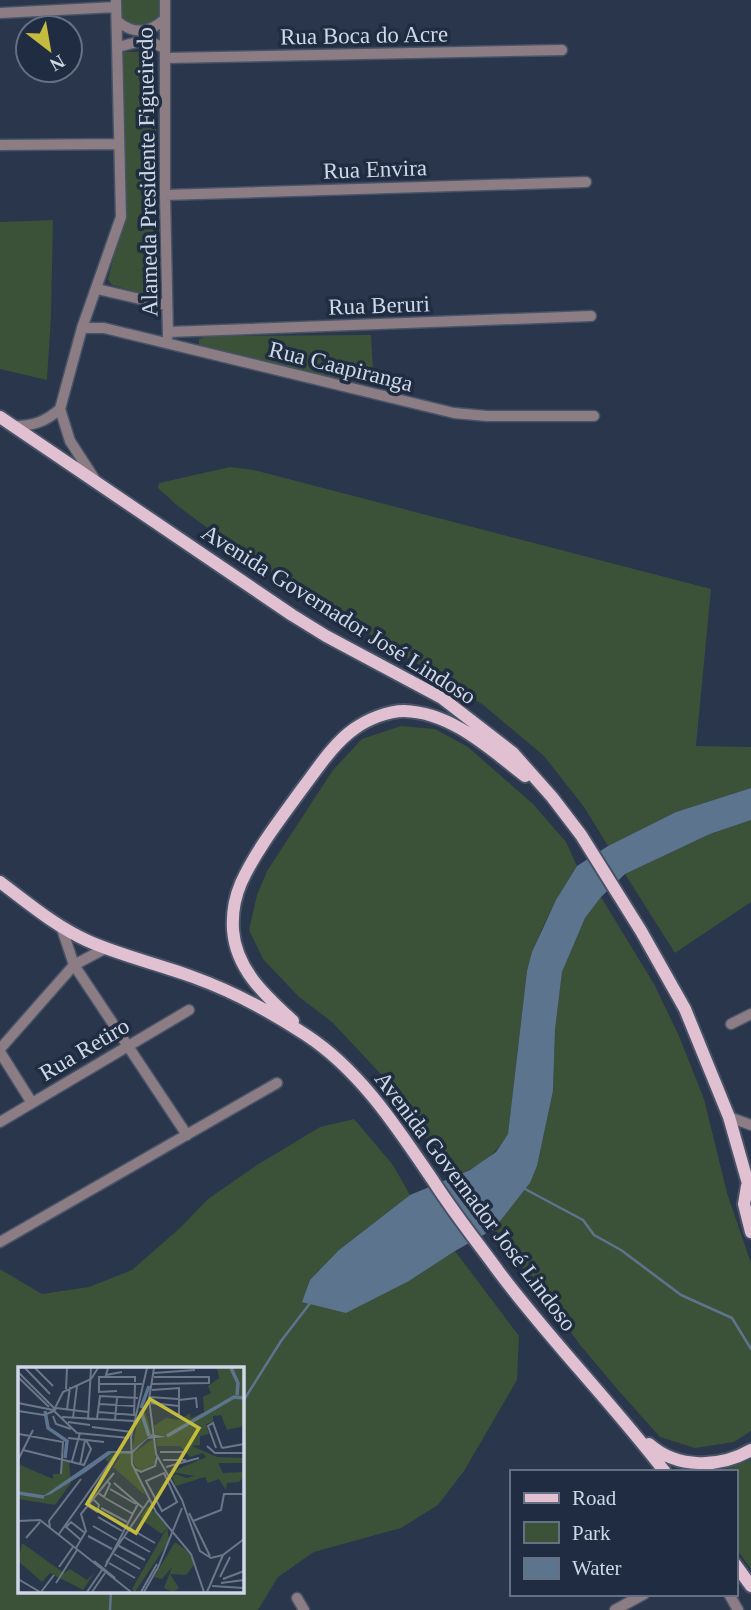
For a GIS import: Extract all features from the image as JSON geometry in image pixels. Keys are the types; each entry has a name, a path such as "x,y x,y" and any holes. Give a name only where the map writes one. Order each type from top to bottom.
{"main road":[{"name":"Avenida Governador José Lindoso","path":"0,417 326,636 442,698 513,754 552,797 581,835 685,1009 729,1117 749,1188 744,1204 751,1232"},
{"path":"309,1036 261,990 248,972 237,950 233,916 242,882 270,836 338,743 355,728 377,716 404,711 427,715 458,726 488,746 552,797"},
{"name":"Avenida Governador José Lindoso","path":"0,882 61,926 106,948 194,977 232,993 309,1036 372,1095 405,1137 500,1274 663,1470"},
{"path":"635,1433 654,1450 677,1460 703,1464 728,1461 751,1450"},
{"path":"737,1566 751,1586"}],"street":[{"name":"Alameda Presidente Figueiredo","path":"165,0 168,343"},
{"name":"Alameda Presidente Figueiredo","path":"60,410 82,328 121,217 116,4"},
{"path":"0,13 116,4"},
{"path":"117,21 136,31 152,29 165,19"},
{"name":"Rua Boca do Acre","path":"118,47 145,40 166,53 562,50"},
{"path":"0,145 119,144"},
{"name":"Rua Envira","path":"165,195 586,181"},
{"path":"104,328 94,318 96,291 166,305"},
{"name":"Rua Beruri","path":"168,332 591,316"},
{"name":"Rua Caapiranga","path":"82,328 104,328 454,414 594,416"},
{"path":"12,426 31,426 60,410 70,440 98,484"},
{"path":"61,926 74,965 187,1135"},
{"path":"32,1103 0,1050 74,965 106,948"},
{"name":"Rua Retiro","path":"0,1122 189,1010"},
{"path":"731,1024 751,1014"},
{"path":"0,1242 277,1083"},
{"path":"729,1117 751,1125"},
{"path":"615,1610 640,1596"},
{"path":"297,1598 304,1610"}],"green space":[{"path":"119,0 159,0 160,16 149,28 127,25 120,14"},
{"path":"122,52 149,52 155,62 159,299 112,285 108,279 123,220"},
{"path":"53,220 47,380 0,369 0,222"},
{"path":"371,335 374,386 199,348 199,339 207,336"},
{"path":"230,467 254,470 711,589 696,746 751,747 751,788 676,812 608,846 584,807 544,756 482,704 297,589 227,542 158,488 159,483"},
{"path":"401,726 435,729 468,747 533,804 566,842 577,866 548,917 527,971 508,1134 497,1150 484,1161 451,1177 391,1085 332,1022 299,997 263,959 249,930 257,895 267,871 333,770 362,739"},
{"path":"751,820 751,902 675,953 625,874 710,834"},
{"path":"601,897 654,984 679,1036 704,1099 727,1193 751,1263 751,1431 734,1442 695,1448 660,1437 581,1346 494,1229 530,1183 537,1166 553,1091 555,1030 562,972 585,918"},
{"path":"354,1119 393,1165 410,1195 339,1250 409,1281 455,1251 519,1336 517,1380 464,1471 438,1505 401,1528 314,1552 278,1577 258,1610 0,1610 0,1269 42,1294 89,1287 132,1270 208,1199 257,1165 320,1127"},
{"path":"751,1460 751,1569 737,1550 737,1470 724,1470"}],"water":[{"path":"751,788 751,820 710,834 625,874 601,897 585,918 562,972 555,1030 553,1091 537,1166 530,1183 494,1229 409,1281 346,1313 302,1302 310,1280 339,1250 410,1195 470,1170 496,1152 508,1134 527,971 532,952 556,900 577,866 608,846 676,812"}],"waterway":[{"path":"525,1189 583,1220 594,1235 621,1250 681,1295 732,1318 751,1349"},
{"path":"243,1401 281,1341 311,1302"},
{"path":"110,1610 111,1592"}]}
